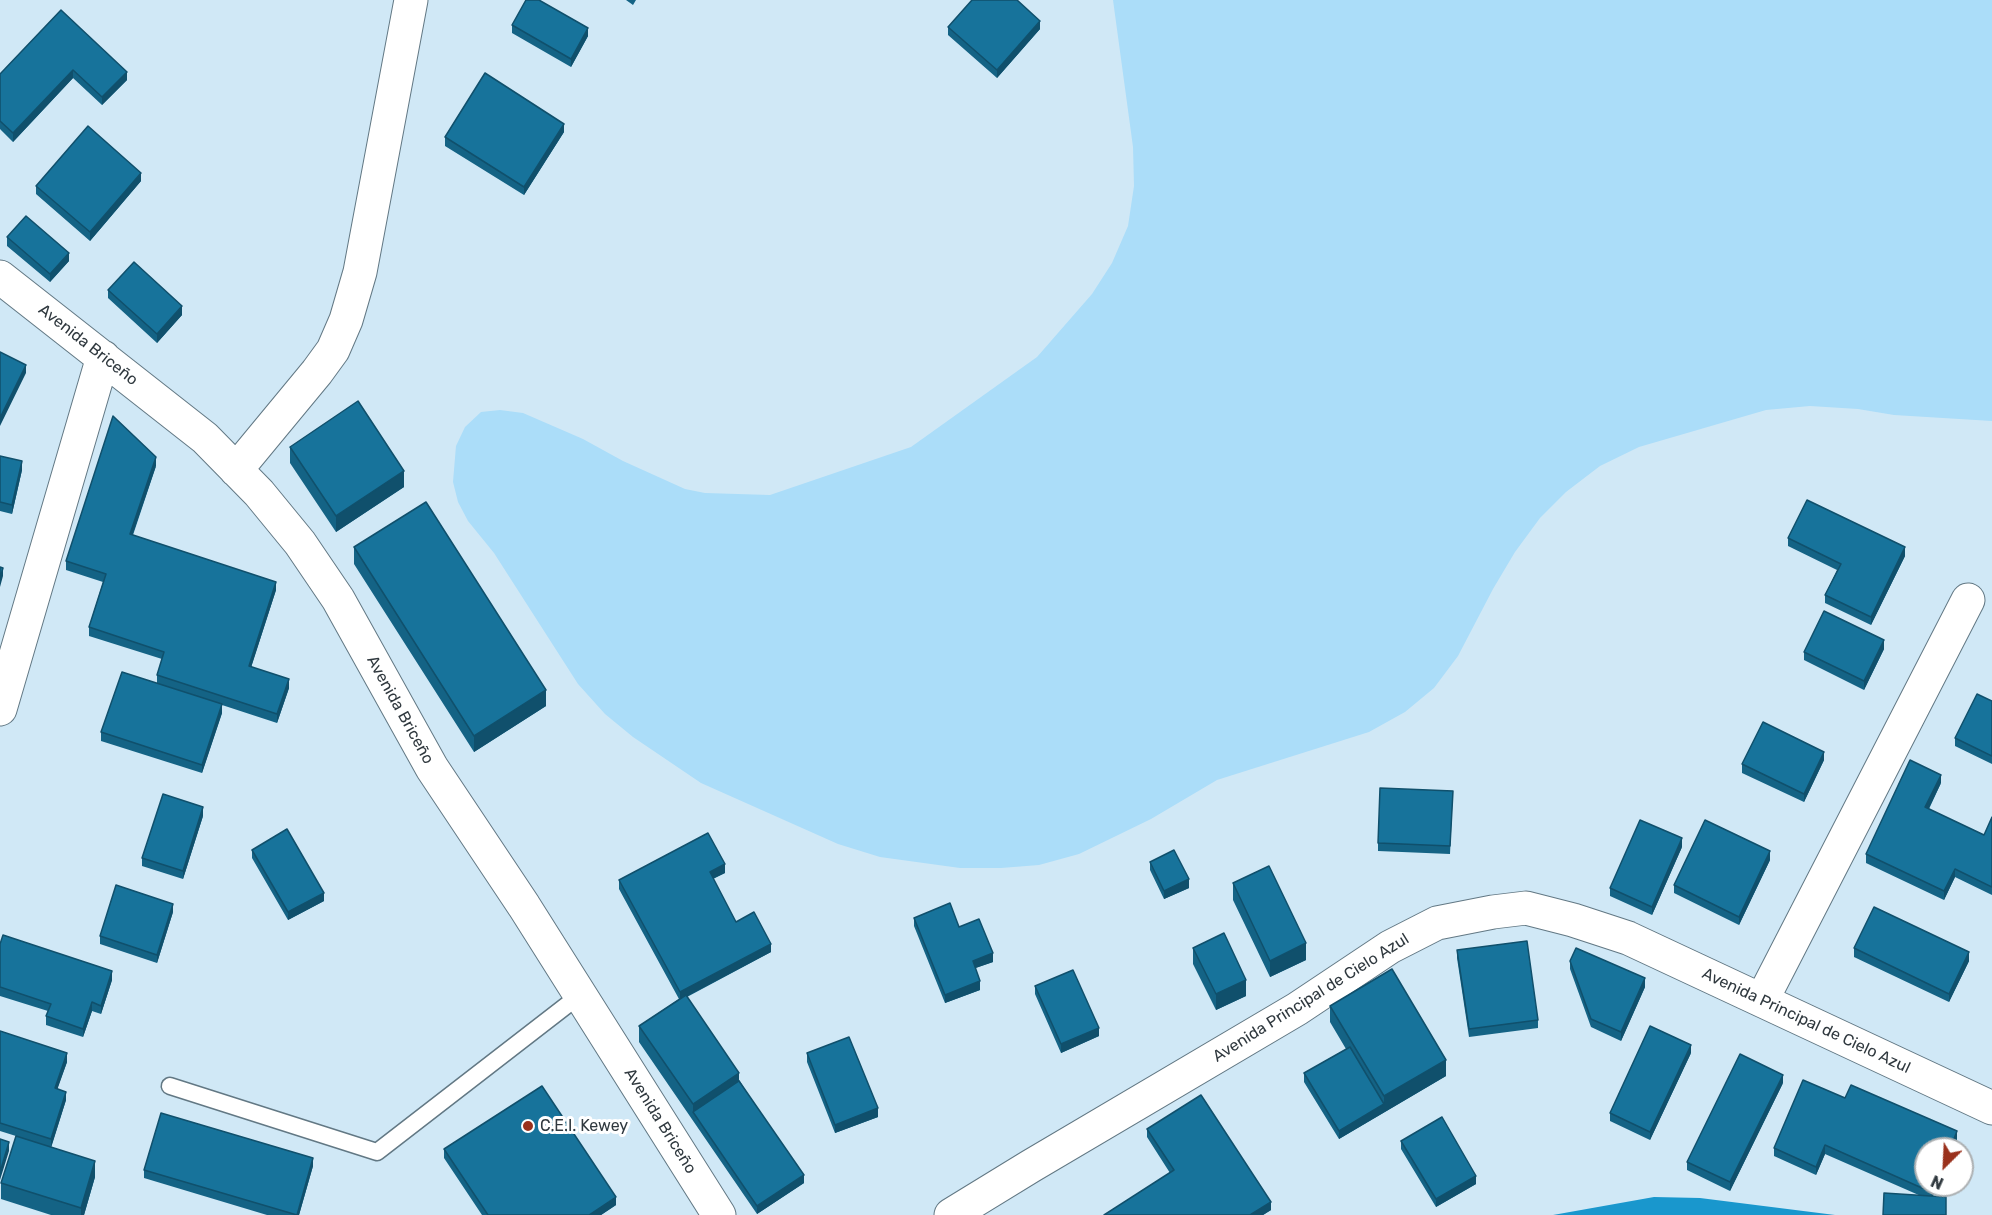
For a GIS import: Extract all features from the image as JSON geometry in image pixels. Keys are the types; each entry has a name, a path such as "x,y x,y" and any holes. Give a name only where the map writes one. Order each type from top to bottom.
{"street":[{"path":"236,470 333,350 346,320 360,272 411,0"},
{"name":"Avenida Briceño","path":"0,277 205,438 259,493 300,543 339,599 432,768 580,995 718,1215"},
{"path":"0,709 103,357"},
{"path":"1762,1000 1968,600"},
{"name":"Avenida Principal de Cielo Azul","path":"951,1215 1297,1009 1390,947 1437,923 1526,908 1564,917 1628,938 1992,1108"}],"lane":[{"path":"171,1086 377,1152 580,995"}],"shaded area":[{"path":"1113,0 1992,0 1992,421 1894,415 1858,409 1810,406 1766,410 1639,447 1600,466 1566,492 1540,518 1515,552 1493,589 1458,656 1434,688 1405,712 1369,732 1217,780 1151,819 1079,854 1039,865 1001,868 960,868 880,857 838,844 701,783 633,737 605,714 578,684 494,553 468,521 458,502 453,482 456,446 465,427 481,412 500,410 523,413 583,439 623,461 685,489 705,493 770,495 911,447 1037,357 1092,294 1112,263 1128,226 1134,186 1133,147"}],"water":[{"path":"1654,1197 1700,1198 1835,1215 1553,1215"}],"building":[{"path":"526,0 539,0 588,28 571,59 512,25"},
{"path":"972,0 1017,0 1040,21 997,70 948,27"},
{"path":"61,10 127,72 102,97 73,70 13,133 0,121 0,74"},
{"path":"485,73 564,124 524,187 445,137"},
{"path":"88,126 141,173 90,232 36,186"},
{"path":"26,216 69,253 50,274 7,237"},
{"path":"134,262 182,306 157,334 108,290"},
{"path":"0,352 26,365 0,418"},
{"path":"358,401 404,471 336,516 290,447"},
{"path":"113,416 156,457 130,534 276,582 249,666 289,679 277,714 157,675 164,652 89,627 106,574 66,561"},
{"path":"0,456 22,461 12,505 0,502"},
{"path":"1807,500 1905,547 1871,617 1825,595 1841,564 1788,538"},
{"path":"426,502 546,690 474,736 354,547"},
{"path":"1824,611 1884,640 1864,681 1804,652"},
{"path":"122,672 222,704 202,765 101,732"},
{"path":"1977,694 1992,701 1992,756 1955,738"},
{"path":"1763,722 1824,752 1804,794 1742,764"},
{"path":"1910,760 1941,775 1925,807 1984,835 1992,817 1992,887 1955,869 1944,891 1866,854"},
{"path":"1380,788 1453,791 1450,846 1378,843"},
{"path":"163,794 203,807 183,871 142,858"},
{"path":"1640,820 1682,838 1652,907 1610,888"},
{"path":"1705,820 1770,851 1739,917 1674,885"},
{"path":"287,829 324,893 288,912 252,850"},
{"path":"708,833 725,864 710,872 736,922 754,912 771,944 680,992 619,880"},
{"path":"1174,850 1189,879 1164,891 1150,862"},
{"path":"1269,866 1306,943 1270,961 1233,883"},
{"path":"116,885 173,904 157,955 100,936"},
{"path":"950,903 959,927 979,919 993,953 973,961 980,981 945,995 914,918"},
{"path":"1874,907 1969,952 1949,994 1854,948"},
{"path":"1224,933 1246,980 1216,994 1193,948"},
{"path":"3,935 112,971 101,1006 92,1002 83,1029 46,1016 51,1004 0,987 0,944"},
{"path":"1527,941 1538,1020 1469,1029 1457,950"},
{"path":"1576,948 1645,978 1621,1032 1591,1019 1570,961"},
{"path":"1392,969 1446,1060 1384,1096 1330,1006"},
{"path":"1073,970 1099,1028 1061,1044 1035,986"},
{"path":"686,995 739,1073 693,1104 639,1026"},
{"path":"1650,1026 1691,1045 1650,1132 1610,1113"},
{"path":"0,1031 67,1053 55,1088 66,1092 51,1139 0,1123"},
{"path":"849,1037 878,1108 835,1125 807,1053"},
{"path":"1350,1047 1384,1104 1339,1131 1304,1073"},
{"path":"1740,1054 1783,1075 1730,1182 1687,1162"},
{"path":"1803,1080 1845,1098 1851,1085 1957,1131 1955,1137 1914,1137 1914,1184 1825,1145 1816,1167 1774,1148"},
{"path":"739,1081 804,1175 757,1206 693,1112"},
{"name":"C.E.I. Kewey","path":"542,1086 616,1197 589,1215 488,1215 444,1149"},
{"path":"1201,1095 1271,1202 1250,1215 1104,1215 1174,1170 1147,1129"},
{"path":"161,1113 313,1158 297,1215 144,1170"},
{"path":"1442,1117 1476,1176 1436,1199 1401,1141"},
{"path":"16,1136 95,1161 81,1208 1,1183"},
{"path":"0,1139 9,1142 0,1172"},
{"path":"1884,1193 1914,1195 1914,1197 1946,1197 1946,1215 1883,1215"}],"place":[{"name":"C.E.I. Kewey","path":"528,1126"}]}
